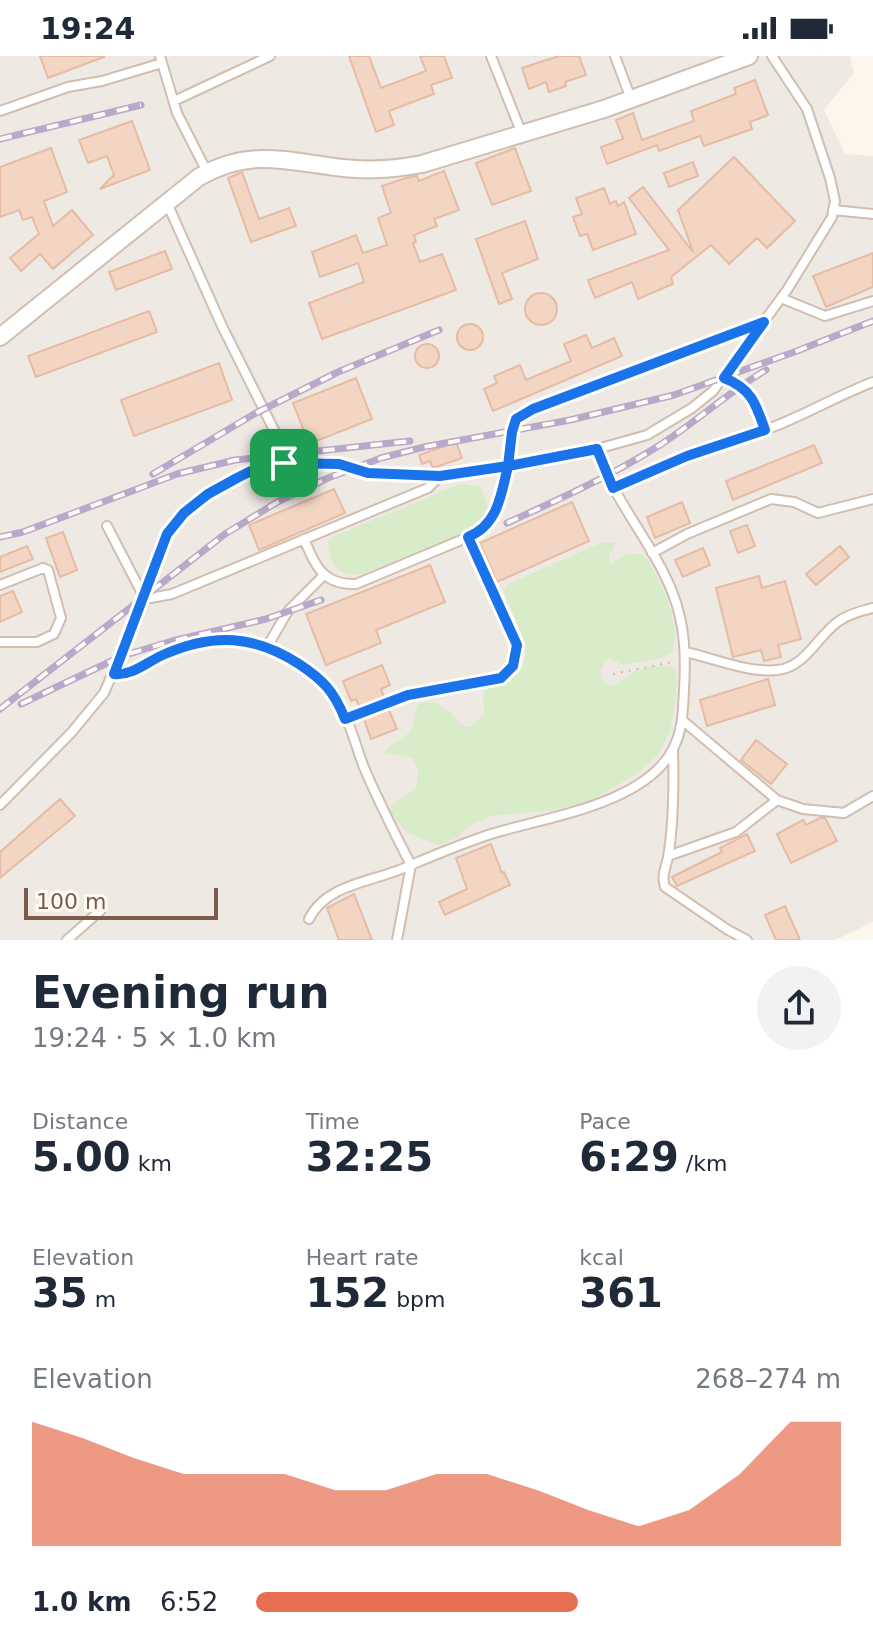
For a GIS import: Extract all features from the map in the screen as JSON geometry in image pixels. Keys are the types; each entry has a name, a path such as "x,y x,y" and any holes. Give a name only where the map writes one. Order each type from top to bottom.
{"street":[{"path":"0,337 207,172 254,158 278,158 344,168 398,169 522,135 749,56"}],"lane":[{"path":"174,101 270,56"},
{"path":"491,56 522,135"},
{"path":"615,56 631,99"},
{"path":"0,805 79,725 104,693 145,599 167,534 184,513 208,494 251,471 284,463 339,464 368,473 440,476 597,449 647,435 692,408 724,378 820,238 835,201 807,109 772,56"},
{"path":"0,111 161,60 174,101 207,172"},
{"path":"167,203 222,326 279,440 284,463"},
{"path":"833,210 873,214"},
{"path":"781,298 825,316 873,301"},
{"path":"304,539 314,562 324,575 338,585 356,584 478,533 495,516 516,419 533,409 764,322"},
{"path":"724,378 741,385 757,407 765,430"},
{"path":"613,488 687,456 805,414 835,396 873,382"},
{"path":"597,449 613,488 652,553 675,600 682,627 685,655 682,720 673,749 674,783 668,856 662,879 665,887 747,940"},
{"path":"145,599 172,594 428,488 440,476"},
{"path":"652,553 687,534 771,499 794,502 818,513 873,499"},
{"path":"107,526 145,599"},
{"path":"345,719 408,695 501,678 513,666 517,645 468,537"},
{"path":"0,585 43,568 48,570 61,618 54,634 37,642 0,642"},
{"path":"267,647 288,611 324,575"},
{"path":"685,655 745,667 777,670 792,667 838,622 855,612 873,608"},
{"path":"114,674 131,672 166,653 199,643 241,640 267,647 317,676 336,697 375,793 411,865 397,940"},
{"path":"682,720 777,800 803,809 844,813 873,796"},
{"path":"309,919 316,905 331,894 392,874 491,834 600,803 647,777 673,749"},
{"path":"668,856 736,832 777,800"},
{"path":"67,940 101,910"}],"path":[{"path":"613,674 685,655"}],"shaded area":[{"path":"0,56 850,56 854,73 824,110 845,154 873,156 873,922 835,940 0,940"}],"green space":[{"path":"460,484 480,486 488,508 476,527 362,574 347,574 336,568 330,557 328,541 332,537"},
{"path":"603,542 616,543 609,555 609,565 627,554 642,554 649,561 673,619 675,643 671,653 661,658 623,665 610,658 601,670 605,684 613,685 643,668 673,668 677,675 676,699 670,731 658,755 637,774 589,801 554,810 491,816 439,845 407,833 389,811 392,804 416,789 418,768 412,758 384,753 410,731 418,704 438,704 465,727 472,726 484,714 483,691 504,683 518,673 524,663 523,638 504,591 508,584"}],"building":[{"path":"40,56 104,56 104,57 48,78"},
{"path":"349,56 369,56 381,88 426,71 420,56 444,56 452,78 431,85 434,94 389,111 394,125 376,132"},
{"path":"559,56 579,56 586,75 565,82 566,86 549,92 546,82 529,89 522,68"},
{"path":"755,80 768,115 750,122 752,129 704,146 700,136 659,151 657,145 607,164 601,147 623,139 616,120 633,113 642,140 694,121 691,111 736,94 734,88"},
{"path":"132,121 150,170 100,189 114,175 107,156 88,163 79,140"},
{"path":"51,148 67,192 44,201 53,226 72,210 93,235 53,269 40,254 21,271 10,258 39,234 32,217 23,220 19,210 0,217 0,167"},
{"path":"515,148 531,191 492,205 476,163"},
{"path":"734,157 795,221 767,248 757,238 729,264 711,245 671,277 673,284 638,299 632,282 595,298 588,280 669,250 629,198 643,187 693,252 678,210"},
{"path":"693,162 698,176 669,187 664,173"},
{"path":"444,171 459,210 434,219 437,226 414,235 416,242 413,243 420,262 442,254 456,290 322,339 309,303 364,282 358,263 320,277 312,252 356,235 363,253 387,245 378,218 391,213 382,186 417,176 419,181"},
{"path":"242,172 259,219 289,208 296,226 251,242 228,178"},
{"path":"604,188 610,204 616,201 618,206 624,202 636,234 593,250 587,234 580,236 573,217 582,214 576,198"},
{"path":"525,221 538,259 502,273 512,299 499,304 476,239"},
{"path":"165,251 172,269 116,290 109,272"},
{"path":"873,253 873,287 826,307 813,276"},
{"path":"541,293 552,298 557,309 552,320 541,325 530,320 525,309 530,298"},
{"path":"149,311 157,332 36,377 28,356"},
{"path":"470,324 479,328 483,337 479,346 470,350 461,346 457,337 461,328"},
{"path":"586,335 592,348 614,338 622,356 493,411 484,389 497,383 494,376 520,365 526,380 571,361 564,344"},
{"path":"427,344 436,347 439,356 436,365 427,368 418,365 415,356 418,347"},
{"path":"219,363 232,400 134,436 121,400"},
{"path":"356,378 372,419 309,444 293,403"},
{"path":"456,442 462,458 433,468 430,461 422,464 419,455"},
{"path":"814,445 822,463 733,500 726,481"},
{"path":"334,489 345,513 259,550 249,525"},
{"path":"572,502 589,541 497,582 480,543"},
{"path":"682,502 690,523 655,538 647,517"},
{"path":"747,525 755,546 738,553 730,531"},
{"path":"63,532 77,570 60,577 46,538"},
{"path":"27,546 33,559 0,572 0,557"},
{"path":"840,546 849,557 816,585 806,574"},
{"path":"703,548 710,565 683,577 675,560"},
{"path":"430,565 445,602 376,630 381,643 326,665 306,614"},
{"path":"759,576 762,588 785,581 801,639 778,645 781,657 764,661 761,650 733,657 716,588"},
{"path":"13,591 22,612 0,622 0,596"},
{"path":"382,665 390,685 381,689 384,697 359,706 356,699 351,701 343,681"},
{"path":"768,679 775,705 707,726 700,700"},
{"path":"389,710 397,729 371,739 364,719"},
{"path":"756,740 787,764 771,784 741,760"},
{"path":"60,799 75,816 0,878 0,852"},
{"path":"825,818 837,841 791,863 777,834 803,820 806,825"},
{"path":"747,834 755,851 677,886 672,877 722,852 720,848"},
{"path":"491,844 510,885 445,915 439,902 467,889 456,858"},
{"path":"354,894 372,940 339,940 327,908"},
{"path":"785,906 800,940 776,940 765,915"}],"railway":[{"path":"0,139 141,105"},
{"path":"0,709 225,534 279,501 328,478 381,458 424,447 570,420 674,395 873,321"},
{"path":"153,474 256,413 338,372 439,330"},
{"path":"507,523 585,487 642,456 766,370"},
{"path":"0,537 23,532 177,474 235,460 410,441"},
{"path":"21,704 122,656 266,619 321,600"}],"route":[{"path":"284,463 251,471 208,494 184,513 167,534 145,599 114,674 131,672 166,653 199,643 241,640 275,650 317,676 336,697 345,719 408,695 501,678 513,666 517,645 468,537 478,533 495,516 508,466 597,449 613,488 644,472 765,430 757,407 741,385 724,378 764,322 533,409 516,419 508,466 440,476 368,473 339,464 284,463"}]}
